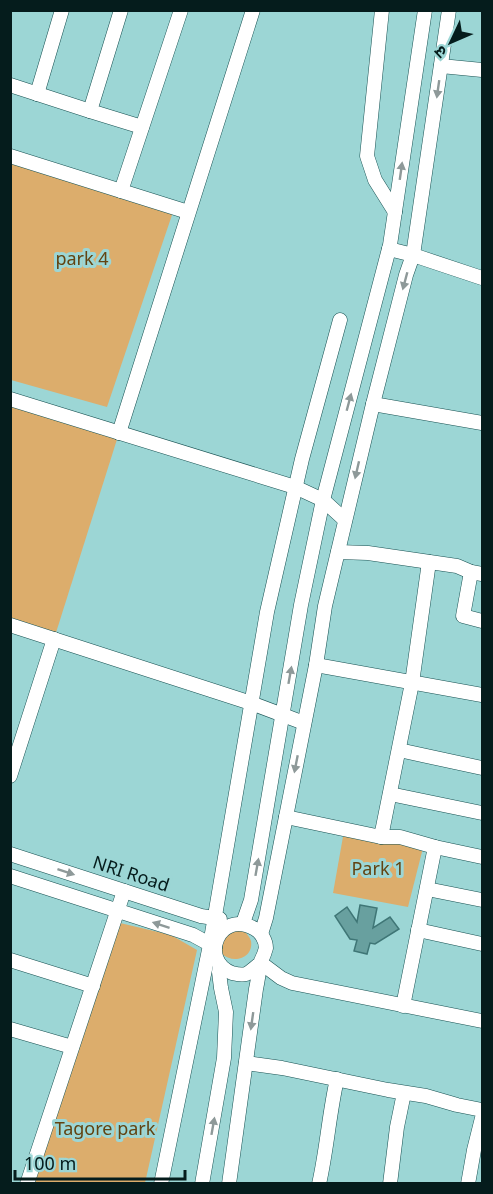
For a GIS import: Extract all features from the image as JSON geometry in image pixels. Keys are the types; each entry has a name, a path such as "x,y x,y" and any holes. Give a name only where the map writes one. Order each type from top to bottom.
{"street":[{"path":"38,94 62,10"},
{"path":"90,111 121,10"},
{"path":"121,191 181,10"},
{"path":"119,433 253,10"},
{"path":"382,10 367,156 375,180 395,212"},
{"path":"243,923 251,900 301,605 323,500 389,249 425,10"},
{"path":"261,934 316,665 325,606 373,404 413,255 449,10"},
{"path":"441,66 483,70"},
{"path":"10,85 142,127"},
{"path":"10,156 189,212"},
{"path":"389,249 483,278"},
{"path":"161,1184 212,946 213,918 267,612 302,459 340,320"},
{"path":"10,399 295,488 323,500 345,520"},
{"path":"373,404 483,423"},
{"path":"338,552 368,553 457,566 477,573 463,616 483,621"},
{"path":"381,837 412,683 429,562"},
{"path":"10,625 251,703 304,723"},
{"path":"10,776 54,639"},
{"path":"316,665 483,695"},
{"path":"399,750 483,768"},
{"path":"390,794 483,813"},
{"path":"286,817 381,837 400,837 483,857"},
{"path":"403,1006 435,847"},
{"name":"NRI Road","path":"10,854 201,916 243,923"},
{"path":"10,876 193,935 212,946 220,964 227,971 246,974 261,963"},
{"path":"427,889 483,900"},
{"path":"27,1184 124,891"},
{"path":"212,946 224,929 232,924 243,923 261,934 266,948 256,988 229,1184"},
{"path":"418,930 483,944"},
{"path":"10,960 93,986"},
{"path":"261,963 292,983"},
{"path":"202,1184 224,1058 226,1012 219,972 220,964"},
{"path":"256,988 265,981 292,983 483,1022"},
{"path":"10,1029 72,1047"},
{"path":"246,1063 426,1096 483,1110"},
{"path":"319,1184 330,1108 337,1079"},
{"path":"390,1184 404,1093"},
{"path":"468,1184 478,1151 483,1118"}],"green space":[{"name":"park 4","path":"10,162 173,212 107,407 11,380"},
{"path":"11,399 119,433 54,639 11,625"},
{"name":"Park 1","path":"344,831 424,844 408,907 333,893"},
{"name":"Tagore park","path":"120,923 171,935 197,950 145,1183 34,1184"},
{"path":"243,929 251,941 249,952 242,958 226,957 221,953 222,934"}],"building":[{"path":"360,905 377,908 373,928 390,917 399,929 375,944 370,943 367,954 354,951 357,940 350,939 335,916 347,907 357,922"}]}
